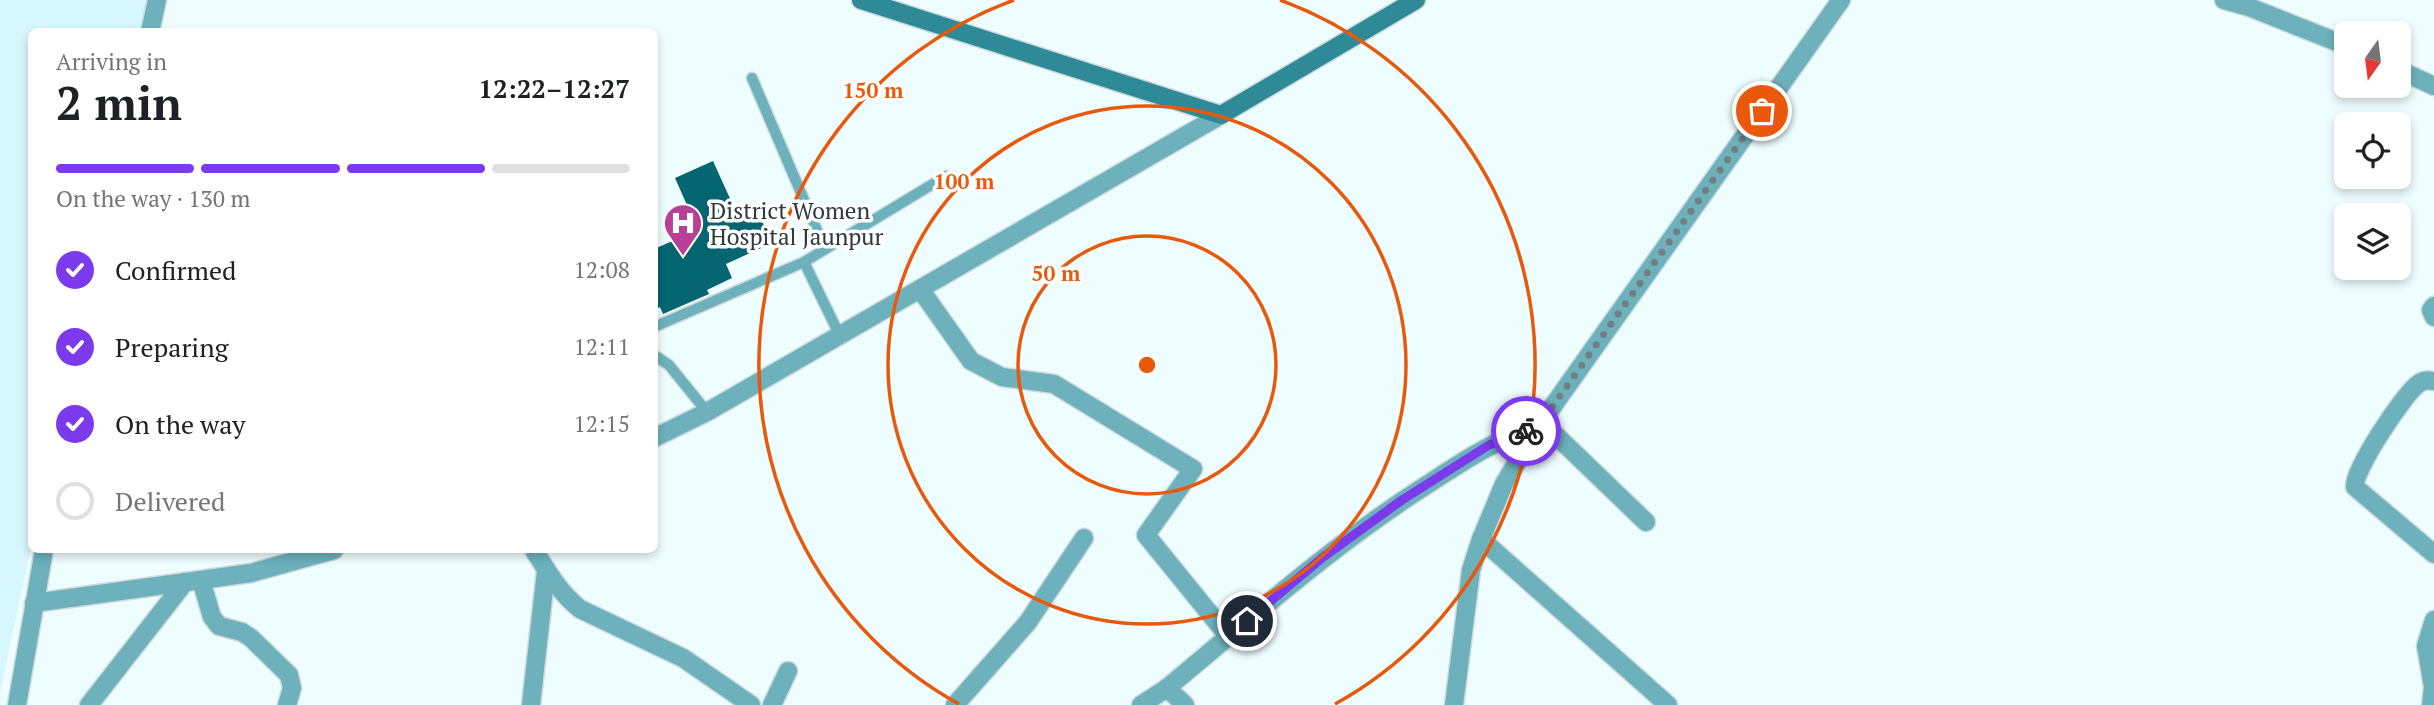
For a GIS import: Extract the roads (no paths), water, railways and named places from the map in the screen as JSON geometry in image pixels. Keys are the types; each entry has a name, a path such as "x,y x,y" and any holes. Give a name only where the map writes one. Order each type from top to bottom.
{"main road":[{"path":"861,0 1221,115 1416,0"}],"street":[{"path":"151,28 157,0"},
{"path":"1454,705 1469,582 1481,539 1503,484 1540,425 1841,0"},
{"path":"2224,0 2249,7 2334,41"},
{"path":"2412,76 2434,86"},
{"path":"658,436 707,412 1221,115"},
{"path":"920,289 971,361 1002,377 1054,384 1193,469 1146,535 1228,636"},
{"path":"2434,306 2431,310 2434,317"},
{"path":"2434,381 2427,379 2418,384 2395,412 2359,468 2354,483 2355,487 2434,554"},
{"path":"1540,425 1646,522"},
{"path":"1141,705 1167,688 1322,558 1402,500 1489,445 1540,425"},
{"path":"955,705 1028,622 1084,538"},
{"path":"1481,539 1668,705"},
{"path":"17,705 43,553"},
{"path":"34,603 251,573 323,553"},
{"path":"536,553 568,599 580,609 683,658 751,705"},
{"path":"531,705 546,571"},
{"path":"89,705 193,581"},
{"path":"193,581 219,626 242,632 251,638 289,675 292,688 287,705"},
{"path":"2431,705 2433,687 2426,646 2434,620"},
{"path":"772,705 788,671"},
{"path":"1167,688 1185,705"}],"lane":[{"path":"752,78 825,249"},
{"path":"658,325 804,262 946,176"},
{"path":"804,262 839,336"},
{"path":"658,358 669,365 707,412"}],"place":[{"name":"District Women Hospital Jaunpur","path":"683,257"}]}
